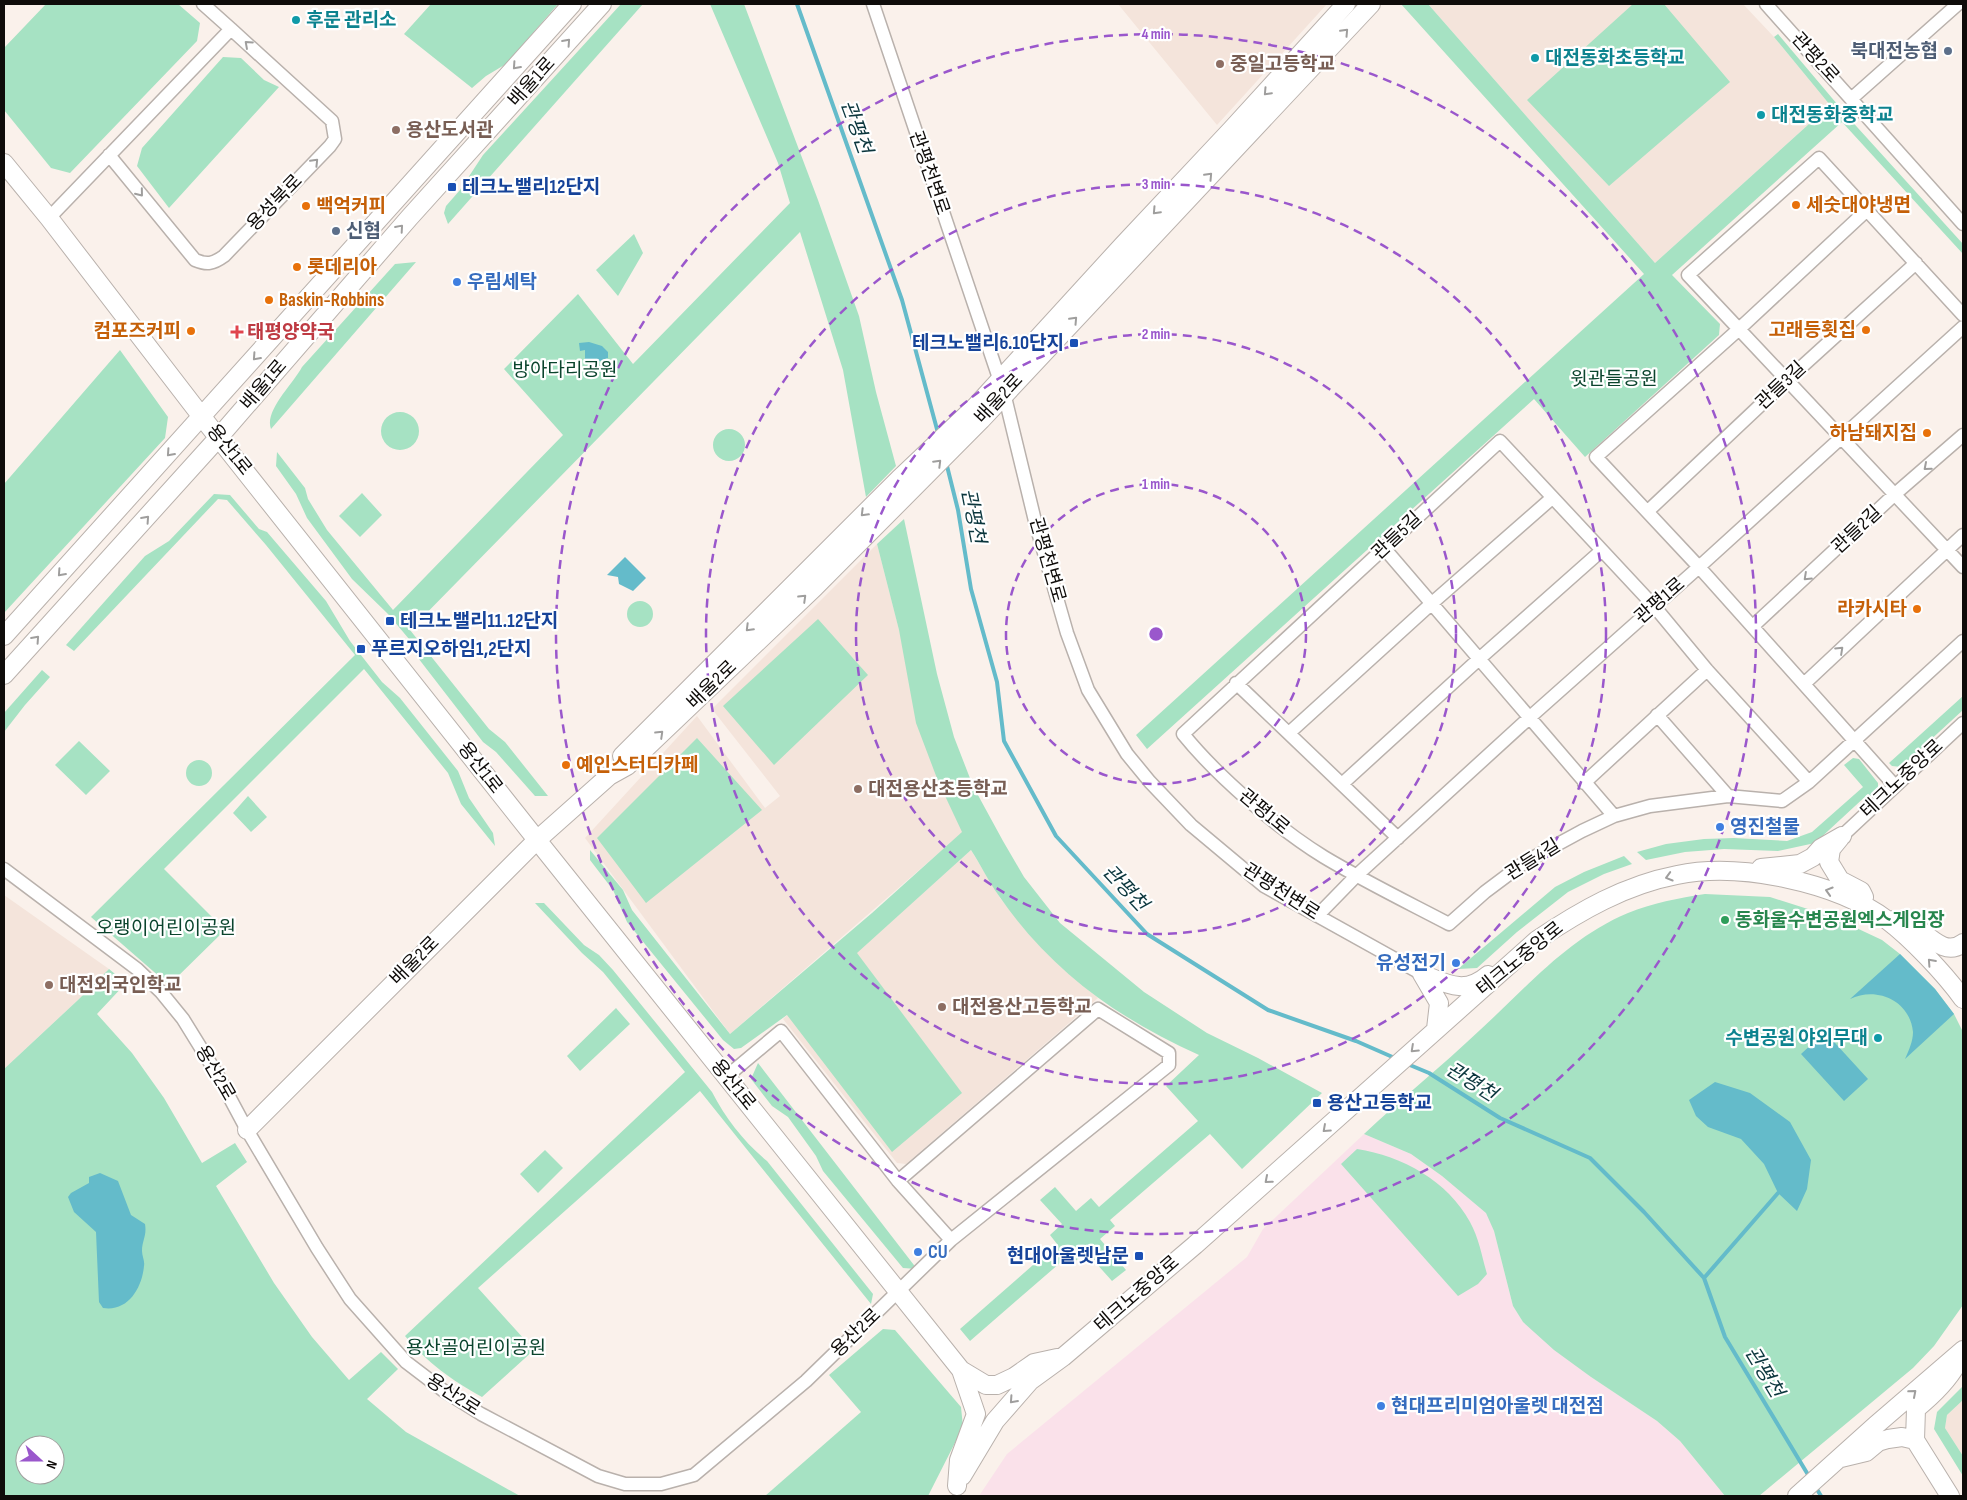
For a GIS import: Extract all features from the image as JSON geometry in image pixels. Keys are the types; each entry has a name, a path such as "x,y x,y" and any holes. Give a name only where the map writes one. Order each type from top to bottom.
{"main road":[{"name":"배울1로","path":"4,636 572,4"},
{"name":"배울1로","path":"4,675 219,437 402,226 602,4"},
{"name":"배울2로","path":"247,1130 537,840 609,776 627,766 815,587 904,497 1346,4"},
{"name":"배울2로","path":"1002,387 1371,4"},
{"name":"용산1로","path":"4,163 49,218 202,417 537,840 961,1370"},
{"name":"배울2로","path":"609,776 622,756 640,736 899,479 979,413"},
{"path":"1733,871 1800,864 1813,857 1821,848 1842,836"},
{"path":"1842,836 1832,850 1829,862 1840,880 1861,891 1870,909"},
{"name":"테크노중앙로","path":"955,1491 995,1421 1030,1381 1063,1357 1195,1245 1347,1111 1442,1020 1504,970 1537,940 1569,918 1603,900 1676,875 1708,870 1780,876 1846,896 1888,920 1925,956 1963,999"},
{"path":"1888,920 1910,923 1932,941 1944,947 1958,947 1963,944"},
{"path":"1422,974 1446,984 1464,987 1482,980 1494,969 1504,970"},
{"path":"1422,974 1440,1002 1442,1020"},
{"path":"1797,1496 1838,1458 1963,1351"},
{"path":"1950,1496 1915,1440 1916,1409 1933,1395 1951,1375 1963,1351"},
{"path":"961,1370 986,1385 997,1385 1014,1377 1034,1363 1063,1357"},
{"path":"955,1491 959,1460 976,1414 961,1370"},
{"path":"1838,1458 1866,1452 1878,1442 1888,1439 1902,1437 1915,1440"}],"street":[{"name":"용성북로","path":"109,155 195,260 204,264 214,263 224,256 335,139 332,121 203,4"},
{"name":"관평천변로","path":"873,4 1002,387 1036,525 1067,633 1088,690 1127,754 1180,815 1264,886 1422,974"},
{"name":"관평2로","path":"1766,4 1963,224"},
{"path":"1851,99 1958,4"},
{"path":"49,218 231,30"},
{"path":"1963,315 1820,158 1688,274 1738,330 1948,549 1963,567"},
{"path":"1867,210 1738,330 1596,457 1753,626 1895,786"},
{"name":"관들3길","path":"1648,512 1786,381 1916,263"},
{"name":"관평1로","path":"1317,916 1357,875 1529,718 1699,567 1963,327"},
{"name":"관들2길","path":"1753,626 1895,494 1963,435"},
{"name":"관들5길","path":"1183,734 1500,440 1654,606"},
{"path":"1289,733 1431,604 1552,498"},
{"path":"1805,684 1963,535"},
{"path":"1384,548 1614,816"},
{"path":"1342,784 1479,658 1601,551"},
{"path":"1654,606 1707,670 1809,782"},
{"path":"1855,741 1963,640"},
{"path":"1584,783 1707,670"},
{"path":"1236,683 1398,838"},
{"path":"1657,715 1728,796"},
{"name":"테크노중앙로","path":"1842,836 1963,723"},
{"name":"관평1로","path":"1183,734 1194,748 1241,793 1291,835 1324,857 1357,875"},
{"name":"관들4길","path":"1357,875 1449,924 1485,892 1525,862 1614,816 1650,806 1728,796 1782,801 1809,782 1855,741"},
{"name":"용산2로","path":"4,869 95,936 137,969 161,992 183,1019 217,1074 247,1130 317,1248 350,1299 406,1362 444,1391 481,1414 598,1476 625,1484 661,1484 694,1475 806,1381 952,1240 1169,1065 1169,1053 1098,1009 898,1181"},
{"path":"726,1077 781,1031 898,1181 952,1240"}],"shaded area":[{"name":"중일고등학교","path":"1118,4 1327,4 1217,125"},
{"path":"1428,4 1743,4 1774,37 1830,105 1655,263"},
{"name":"대전용산초등학교","path":"877,544 938,781 963,832 730,1034 585,838 697,716 765,808 780,796 712,709"},
{"name":"대전용산고등학교","path":"971,850 1000,898 1025,929 1061,967 1098,998 906,1164 897,1163 783,1019"},
{"name":"대전외국인학교","path":"4,895 109,969 4,1069"},
{"path":"1364,1134 1411,1154 1442,1176 1487,1213 1494,1231 1513,1306 1523,1322 1591,1377 1657,1421 1680,1441 1725,1496 979,1496 1007,1454 1247,1257 1263,1229"},
{"path":"1963,1400 1963,1456 1945,1428 1947,1415"}],"green space":[{"path":"46,4 178,4 200,23 197,41 70,173 51,168 4,110 4,48"},
{"path":"431,4 558,4 506,64 486,76 472,88 404,34"},
{"path":"621,4 643,4 448,224 444,213 446,206 460,190 483,155"},
{"name":"방아다리공원","path":"710,4 744,4 818,200 859,316 876,392 896,466 866,497 843,370 800,232 410,630 489,729 505,742 548,796 535,796 496,752 483,742 415,654 414,645 388,614 352,579 307,518 296,494 276,466 277,452 305,488 308,499 327,530 393,610 563,435 504,369 578,294 633,364 790,203 778,163"},
{"name":"윗관들공원","path":"1401,4 1428,4 1655,263 1830,105 1774,37 1778,34 1848,117 1963,244 1963,254 1842,122 1672,275 1720,324 1719,335 1585,457 1534,399 1147,749 1136,735 1644,274"},
{"path":"1633,4 1664,4 1730,82 1609,186 1527,100"},
{"path":"223,57 241,58 264,80 279,87 169,208 137,166 142,148"},
{"path":"634,234 643,253 618,296 596,270"},
{"path":"416,262 271,429 270,422 275,406 302,367 395,264"},
{"path":"120,350 168,417 165,438 4,613 4,484"},
{"path":"400,412 413,418 419,431 413,444 400,450 387,444 381,431 387,418"},
{"path":"729,429 735,430 740,434 744,439 744,451 740,456 735,460 729,461 723,460 718,456 714,451 713,445 714,439 718,434 723,430"},
{"path":"362,493 382,515 360,537 339,516"},
{"name":"오랭이어린이공원","path":"214,494 230,495 259,529 267,532 326,601 350,641 382,682 400,698 458,771 469,798 493,833 495,846 461,804 448,773 364,669 164,869 225,930 169,985 91,917 355,655 227,500 218,499 74,651 66,645 145,556 169,541"},
{"path":"904,519 937,674 954,737 973,786 1024,877 1060,923 1144,992 1207,1033 1322,1093 1242,1169 1210,1134 1110,1220 1115,1226 1100,1239 1126,1270 1112,1281 1086,1252 1073,1263 1068,1256 970,1341 960,1329 1057,1244 1050,1235 1062,1224 1040,1200 1055,1187 1076,1211 1091,1198 1099,1207 1198,1121 1166,1086 1199,1055 1169,1041 1113,1008 1064,970 1019,923 995,890 971,850 857,953 962,1093 892,1152 787,1015 741,1048 734,1049 723,1040 627,922 613,890 590,860 590,850 623,890 632,910 730,1034 872,913 962,832 938,781 916,723 899,630 877,544"},
{"path":"640,601 649,605 653,614 649,623 640,627 631,623 627,614 631,605"},
{"path":"818,619 868,675 774,765 723,706"},
{"path":"42,670 50,677 4,732 4,713"},
{"path":"1963,696 1963,710 1901,767 1892,766 1889,763"},
{"path":"697,738 762,810 646,903 597,838"},
{"path":"79,741 110,771 86,795 55,765"},
{"path":"1853,758 1859,759 1878,783 1878,790 1870,796 1868,794 1815,843 1778,851 1724,849 1685,852 1646,860 1637,852 1666,844 1704,839 1734,838 1787,841 1812,832 1863,787 1844,765"},
{"path":"199,760 208,764 212,773 208,782 199,786 190,782 186,773 190,764"},
{"path":"248,796 267,817 251,832 233,813"},
{"path":"1624,856 1632,864 1604,874 1568,892 1517,932 1477,968 1458,969 1555,887 1584,872"},
{"path":"1705,894 1770,897 1833,917 1882,940 1900,954 1935,989 1954,1014 1963,1032 1963,1305 1934,1346 1913,1368 1759,1496 1725,1496 1680,1441 1657,1421 1554,1350 1523,1322 1513,1306 1494,1231 1486,1213 1442,1176 1411,1154 1364,1134 1466,1043 1549,965 1586,936 1606,923 1637,909 1666,901"},
{"name":"용산골어린이공원","path":"535,903 544,903 584,945 599,955 613,970 712,1092 736,1130 767,1161 873,1294 871,1304 700,1091 478,1288 534,1350 482,1397 440,1370 422,1355 405,1336 685,1072 603,972 582,953"},
{"path":"109,969 126,983 97,1014 132,1053 164,1098 202,1163 235,1143 247,1162 216,1186 274,1283 312,1337 349,1380 381,1352 398,1369 367,1399 406,1432 520,1496 4,1496 4,1069"},
{"path":"616,1008 630,1024 580,1071 567,1056"},
{"path":"758,1063 917,1269 903,1268 823,1171 816,1156 788,1117 772,1106 751,1079"},
{"path":"1357,1149 1374,1152 1407,1164 1436,1183 1461,1207 1473,1228 1487,1274 1478,1284 1458,1296 1341,1164"},
{"path":"545,1150 563,1168 538,1193 520,1174"},
{"path":"883,1329 895,1330 961,1407 963,1427 928,1496 765,1496 861,1412 829,1375"},
{"path":"1963,1386 1963,1400 1947,1415 1945,1428 1963,1456 1963,1476 1934,1429 1937,1412"}],"water":[{"path":"589,342 602,346 608,352 608,358 592,364 585,359 585,350 580,351 579,343"},
{"path":"625,557 646,578 633,591 619,584 618,577 607,575"},
{"path":"1900,954 1935,989 1954,1014 1905,1059 1912,1042 1913,1032 1906,1012 1899,1004 1881,995 1860,995 1850,999"},
{"path":"1825,1032 1868,1079 1844,1101 1801,1054"},
{"path":"1715,1082 1750,1093 1790,1122 1811,1160 1807,1189 1797,1211 1778,1193 1764,1164 1741,1139 1708,1127 1696,1116 1689,1100"},
{"path":"100,1173 118,1181 131,1215 145,1224 142,1251 143,1274 137,1290 126,1302 112,1308 103,1308 99,1302 96,1232 74,1212 68,1197 71,1193 89,1183 89,1177"}],"waterway":[{"name":"관평천","path":"797,4 902,300 938,433"},
{"name":"관평천","path":"946,462 958,510 971,589 997,682 1004,741 1056,836 1147,934 1268,1010 1356,1041 1397,1059"},
{"name":"관평천","path":"1405,1063 1429,1073 1500,1118 1590,1158 1644,1212 1704,1278 1725,1337 1810,1478"},
{"path":"1704,1278 1778,1193"},
{"name":"관평천","path":"1815,1486 1821,1496"}],"place":[{"name":"후문 관리소","path":"296,20"},
{"name":"북대전농협","path":"1948,51"},
{"name":"대전동화초등학교","path":"1535,58"},
{"name":"중일고등학교","path":"1220,64"},
{"name":"대전동화중학교","path":"1761,115"},
{"name":"용산도서관","path":"396,130"},
{"name":"테크노밸리12단지","path":"452,187"},
{"name":"세숫대야냉면","path":"1796,205"},
{"name":"백억커피","path":"306,206"},
{"name":"신협","path":"336,231"},
{"name":"롯데리아","path":"297,267"},
{"name":"우림세탁","path":"457,282"},
{"name":"Baskin-Robbins","path":"269,300"},
{"name":"고래등횟집","path":"1866,330"},
{"name":"컴포즈커피","path":"191,331"},
{"name":"태평양약국","path":"237,332"},
{"name":"테크노밸리6.10단지","path":"1074,343"},
{"name":"하남돼지집","path":"1927,433"},
{"name":"라카시타","path":"1917,609"},
{"name":"테크노밸리11.12단지","path":"390,621"},
{"name":"푸르지오하임1,2단지","path":"361,649"},
{"name":"예인스터디카페","path":"566,765"},
{"name":"대전용산초등학교","path":"858,789"},
{"name":"영진철물","path":"1720,827"},
{"name":"동화울수변공원엑스게임장","path":"1725,920"},
{"name":"유성전기","path":"1456,963"},
{"name":"대전외국인학교","path":"49,985"},
{"name":"대전용산고등학교","path":"942,1007"},
{"name":"수변공원 야외무대","path":"1878,1038"},
{"name":"용산고등학교","path":"1317,1103"},
{"name":"CU","path":"918,1252"},
{"name":"현대아울렛남문","path":"1139,1256"},
{"name":"현대프리미엄아울렛 대전점","path":"1381,1406"}]}
